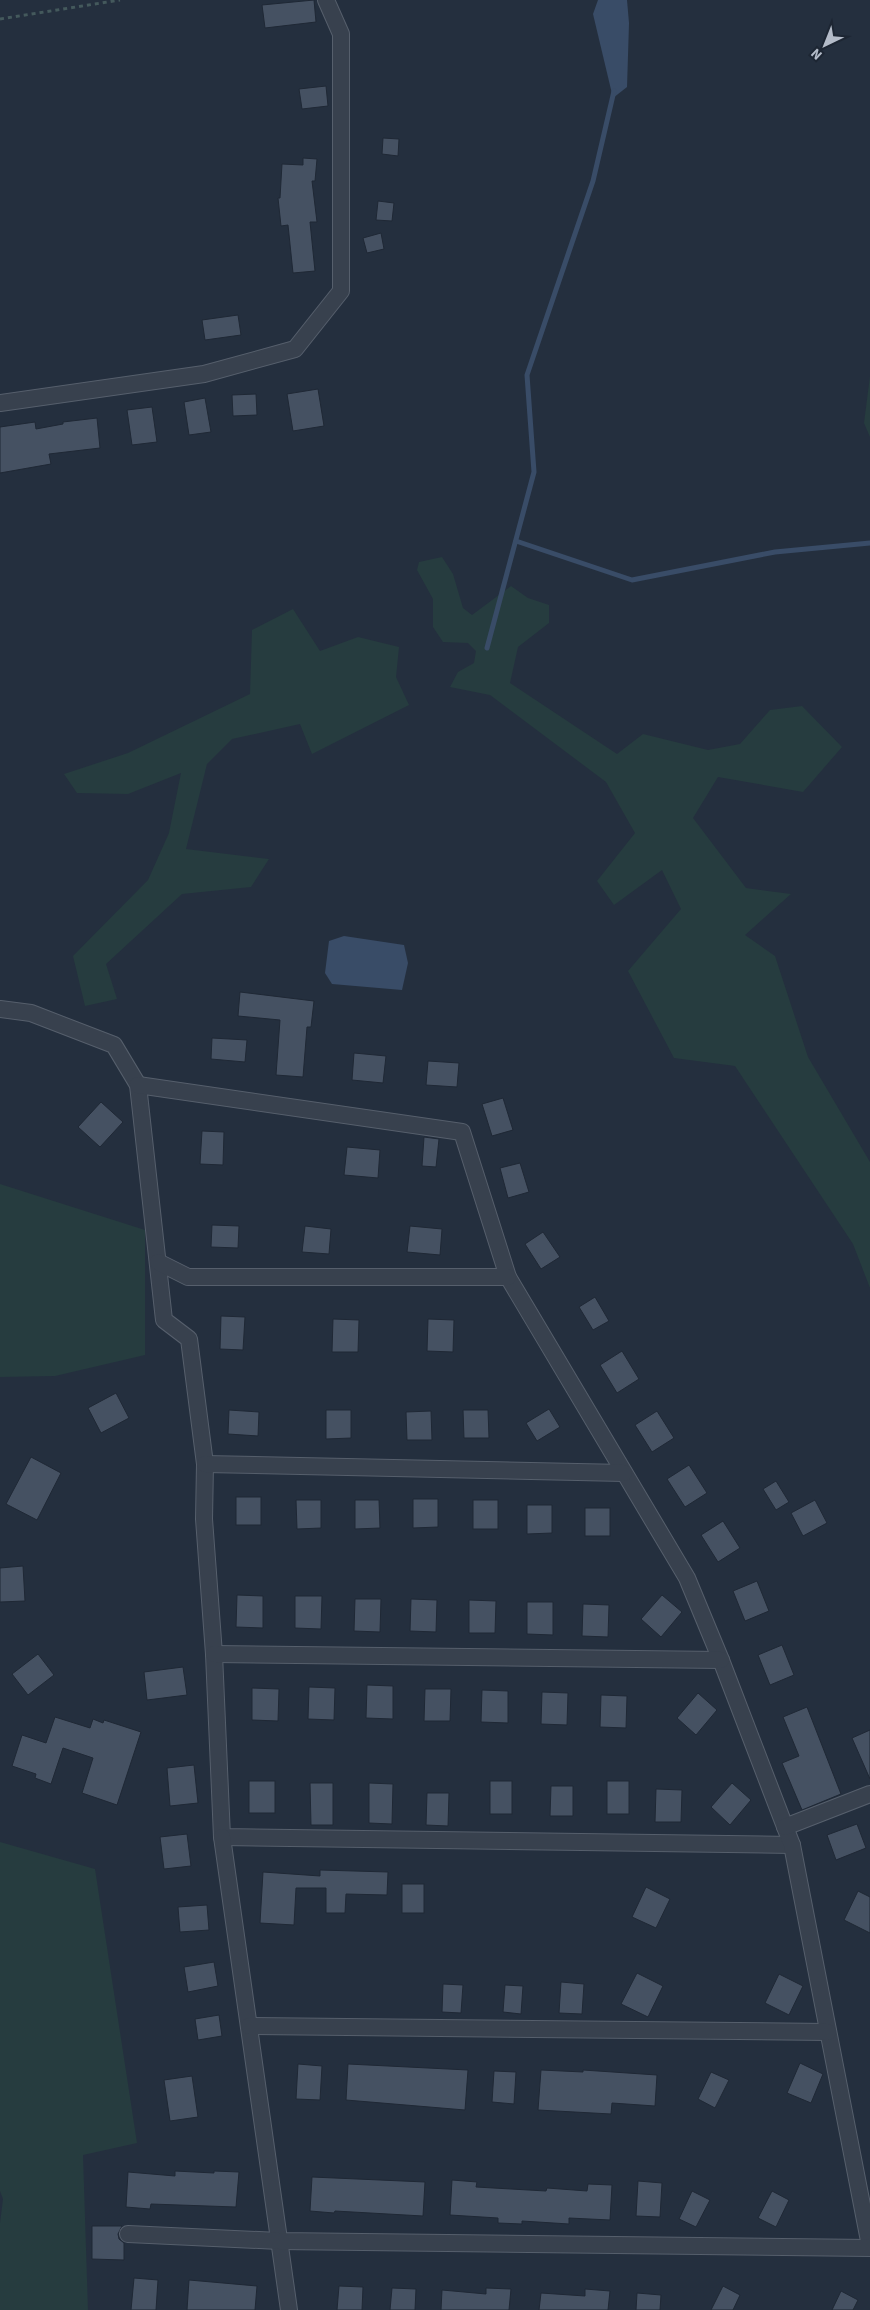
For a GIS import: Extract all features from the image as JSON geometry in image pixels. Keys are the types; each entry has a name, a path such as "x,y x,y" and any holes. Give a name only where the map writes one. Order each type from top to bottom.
{"street":[{"path":"0,403 204,374 295,349 341,291 341,34 326,0"},
{"path":"0,1009 31,1013 114,1045 138,1085 164,1320 189,1339 205,1464 204,1519 214,1654 222,1837 289,2310"},
{"path":"128,2234 279,2241 870,2247 792,1845 721,1660 687,1578 508,1277 462,1132 138,1085"},
{"path":"158,1262 188,1277 508,1277"},
{"path":"205,1464 624,1473"},
{"path":"214,1654 721,1660"},
{"path":"785,1827 870,1794"},
{"path":"222,1837 792,1845"},
{"path":"249,2026 828,2032"}],"path":[{"path":"0,19 120,0"}],"green space":[{"path":"870,376 870,437 864,423"},
{"path":"442,557 453,574 463,608 472,615 511,586 528,598 549,605 549,623 518,647 510,683 617,754 643,734 708,750 740,744 770,710 802,706 842,747 803,792 718,777 693,818 746,888 791,894 745,935 775,956 808,1057 870,1162 870,1288 853,1244 735,1066 674,1058 628,971 681,909 662,870 614,905 597,881 635,833 606,782 490,695 450,687 458,672 474,663 476,651 468,643 443,642 433,627 433,599 417,570 419,562"},
{"path":"293,609 320,651 358,637 399,647 396,677 409,705 312,754 300,724 232,739 207,764 186,849 269,859 251,887 182,894 106,964 117,999 85,1006 73,956 148,880 169,833 181,773 128,794 77,793 64,774 128,753 250,694 252,630"},
{"path":"0,1184 145,1230 145,1355 55,1376 0,1377"},
{"path":"0,1842 95,1869 137,2143 83,2155 88,2310 0,2310 0,2223 3,2199 0,2191"}],"water":[{"path":"598,0 627,0 629,23 627,87 613,98 593,14"},
{"path":"344,936 404,945 408,963 402,990 332,984 325,973 329,941"}],"building":[{"path":"314,0 316,22 265,28 262,5"},
{"path":"326,86 328,106 302,109 299,89"},
{"path":"383,138 399,139 398,156 382,154"},
{"path":"303,158 317,159 315,181 312,181 317,222 310,222 315,271 293,273 288,225 281,226 278,198 280,198 282,164 303,165"},
{"path":"378,201 394,203 392,221 376,220"},
{"path":"381,233 384,249 367,253 363,238"},
{"path":"238,315 241,335 205,340 202,320"},
{"path":"318,389 324,426 293,431 287,394"},
{"path":"256,394 257,415 233,416 232,395"},
{"path":"205,398 211,432 189,435 184,402"},
{"path":"152,407 157,442 132,445 127,410"},
{"path":"97,418 100,448 49,454 51,464 0,473 0,427 35,422 36,429 63,424 63,422"},
{"path":"240,992 314,1001 311,1027 307,1027 303,1077 276,1075 280,1020 238,1016"},
{"path":"212,1038 247,1040 245,1062 211,1059"},
{"path":"354,1053 386,1056 383,1083 352,1080"},
{"path":"428,1061 459,1063 457,1087 426,1085"},
{"path":"503,1098 513,1130 492,1136 482,1104"},
{"path":"101,1102 123,1122 100,1147 78,1127"},
{"path":"202,1131 224,1132 223,1165 200,1164"},
{"path":"424,1137 439,1139 436,1167 422,1166"},
{"path":"347,1147 380,1150 378,1178 344,1175"},
{"path":"520,1163 529,1192 508,1198 500,1168"},
{"path":"212,1225 239,1226 238,1248 211,1247"},
{"path":"305,1226 331,1229 329,1254 302,1252"},
{"path":"410,1226 442,1229 440,1255 407,1252"},
{"path":"543,1232 560,1257 541,1269 525,1244"},
{"path":"595,1297 609,1321 593,1330 579,1307"},
{"path":"221,1316 245,1317 243,1350 220,1349"},
{"path":"333,1319 359,1320 358,1352 332,1352"},
{"path":"428,1319 454,1320 453,1352 427,1351"},
{"path":"622,1351 639,1379 617,1393 600,1365"},
{"path":"116,1393 129,1418 101,1433 88,1408"},
{"path":"549,1409 560,1427 537,1441 526,1423"},
{"path":"229,1410 259,1412 258,1436 228,1434"},
{"path":"326,1410 351,1410 351,1438 326,1439"},
{"path":"463,1410 488,1410 489,1438 464,1438"},
{"path":"431,1411 432,1440 407,1440 406,1412"},
{"path":"657,1411 674,1438 652,1452 635,1425"},
{"path":"31,1457 61,1473 37,1520 6,1504"},
{"path":"689,1465 707,1493 685,1507 667,1479"},
{"path":"776,1481 789,1502 776,1510 763,1489"},
{"path":"236,1497 261,1497 261,1525 236,1525"},
{"path":"413,1499 438,1499 438,1527 413,1528"},
{"path":"296,1500 321,1500 321,1528 297,1529"},
{"path":"355,1500 379,1500 380,1528 355,1529"},
{"path":"473,1500 498,1500 498,1529 473,1529"},
{"path":"815,1500 827,1523 803,1536 791,1513"},
{"path":"527,1505 552,1505 552,1533 527,1534"},
{"path":"585,1508 610,1508 610,1536 585,1536"},
{"path":"723,1521 740,1548 718,1562 701,1535"},
{"path":"23,1566 25,1601 0,1602 0,1568"},
{"path":"757,1581 769,1611 745,1621 733,1591"},
{"path":"237,1595 263,1596 263,1628 236,1627"},
{"path":"662,1595 682,1612 661,1637 641,1619"},
{"path":"295,1596 322,1596 321,1629 295,1628"},
{"path":"355,1599 381,1599 380,1632 354,1631"},
{"path":"411,1599 437,1600 436,1632 410,1631"},
{"path":"469,1600 496,1601 495,1633 469,1633"},
{"path":"527,1602 553,1602 553,1635 527,1634"},
{"path":"583,1604 609,1605 608,1637 582,1636"},
{"path":"782,1645 794,1675 770,1685 758,1655"},
{"path":"38,1654 54,1675 28,1695 12,1674"},
{"path":"183,1667 187,1695 147,1700 144,1672"},
{"path":"367,1685 393,1686 393,1719 366,1718"},
{"path":"309,1687 335,1688 334,1720 308,1719"},
{"path":"252,1688 279,1689 278,1721 252,1720"},
{"path":"425,1689 451,1689 450,1721 424,1721"},
{"path":"482,1690 508,1691 508,1723 481,1722"},
{"path":"542,1692 568,1693 567,1725 541,1724"},
{"path":"698,1693 717,1710 696,1735 677,1718"},
{"path":"601,1695 627,1696 626,1728 600,1727"},
{"path":"807,1707 841,1794 802,1810 782,1763 799,1756 783,1717"},
{"path":"55,1717 90,1728 93,1719 103,1723 104,1720 141,1732 117,1805 82,1793 93,1758 63,1748 51,1784 35,1778 36,1774 12,1766 22,1735 46,1743"},
{"path":"870,1730 870,1779 852,1738"},
{"path":"194,1765 198,1803 170,1806 167,1768"},
{"path":"249,1781 275,1781 275,1813 249,1813"},
{"path":"490,1781 512,1781 512,1814 490,1814"},
{"path":"607,1781 629,1781 629,1814 607,1814"},
{"path":"310,1783 333,1783 333,1825 311,1825"},
{"path":"369,1783 393,1784 392,1824 369,1823"},
{"path":"732,1783 751,1800 730,1825 711,1807"},
{"path":"551,1786 573,1786 573,1816 550,1816"},
{"path":"656,1789 682,1790 681,1822 655,1822"},
{"path":"427,1793 449,1793 448,1826 426,1825"},
{"path":"857,1824 866,1848 836,1860 827,1835"},
{"path":"187,1834 191,1866 164,1869 160,1837"},
{"path":"320,1870 388,1872 387,1895 346,1894 345,1913 326,1913 326,1888 296,1888 294,1925 260,1923 263,1872 320,1876"},
{"path":"402,1884 424,1884 424,1913 402,1913"},
{"path":"646,1887 670,1899 656,1928 632,1917"},
{"path":"858,1891 870,1897 870,1933 844,1920"},
{"path":"207,1905 209,1930 180,1932 178,1907"},
{"path":"214,1962 218,1986 188,1992 184,1967"},
{"path":"637,1973 663,1986 648,2017 621,2004"},
{"path":"779,1974 803,1986 789,2015 765,2003"},
{"path":"561,1982 584,1984 582,2014 559,2013"},
{"path":"443,1984 463,1985 461,2013 442,2012"},
{"path":"505,1985 523,1986 521,2014 503,2012"},
{"path":"219,2015 222,2036 198,2040 195,2019"},
{"path":"800,2063 823,2074 811,2103 787,2093"},
{"path":"298,2064 322,2066 320,2100 296,2099"},
{"path":"348,2064 468,2070 465,2110 346,2100"},
{"path":"541,2070 583,2072 583,2070 657,2075 655,2106 612,2103 611,2114 538,2110"},
{"path":"494,2071 516,2072 514,2104 492,2102"},
{"path":"711,2072 729,2080 715,2108 698,2099"},
{"path":"192,2076 198,2117 170,2121 164,2080"},
{"path":"175,2171 239,2172 236,2207 151,2204 150,2209 126,2207 128,2172 175,2176"},
{"path":"312,2177 425,2182 423,2216 310,2211"},
{"path":"452,2180 477,2182 476,2187 546,2191 547,2188 587,2191 588,2184 612,2185 610,2220 569,2218 569,2224 522,2221 522,2224 498,2223 498,2218 450,2215"},
{"path":"638,2181 662,2183 660,2217 636,2216"},
{"path":"692,2191 710,2200 696,2227 679,2219"},
{"path":"772,2191 789,2200 776,2227 758,2218"},
{"path":"92,2226 122,2226 118,2234 119,2239 124,2243 124,2260 92,2259"},
{"path":"134,2278 158,2280 156,2310 131,2310"},
{"path":"189,2280 257,2286 255,2310 187,2310"},
{"path":"339,2286 363,2287 362,2310 337,2310"},
{"path":"723,2286 740,2295 733,2310 711,2310"},
{"path":"392,2288 416,2289 415,2310 390,2310"},
{"path":"486,2288 511,2289 509,2310 441,2310 442,2290 486,2294"},
{"path":"585,2289 610,2291 608,2310 539,2310 541,2293 585,2296"},
{"path":"841,2291 858,2300 853,2310 832,2310"},
{"path":"637,2293 661,2295 660,2310 636,2310"}],"waterway":[{"path":"487,648 534,472 527,375 593,181 614,91"},
{"path":"516,541 632,580 775,552 870,543"}]}
